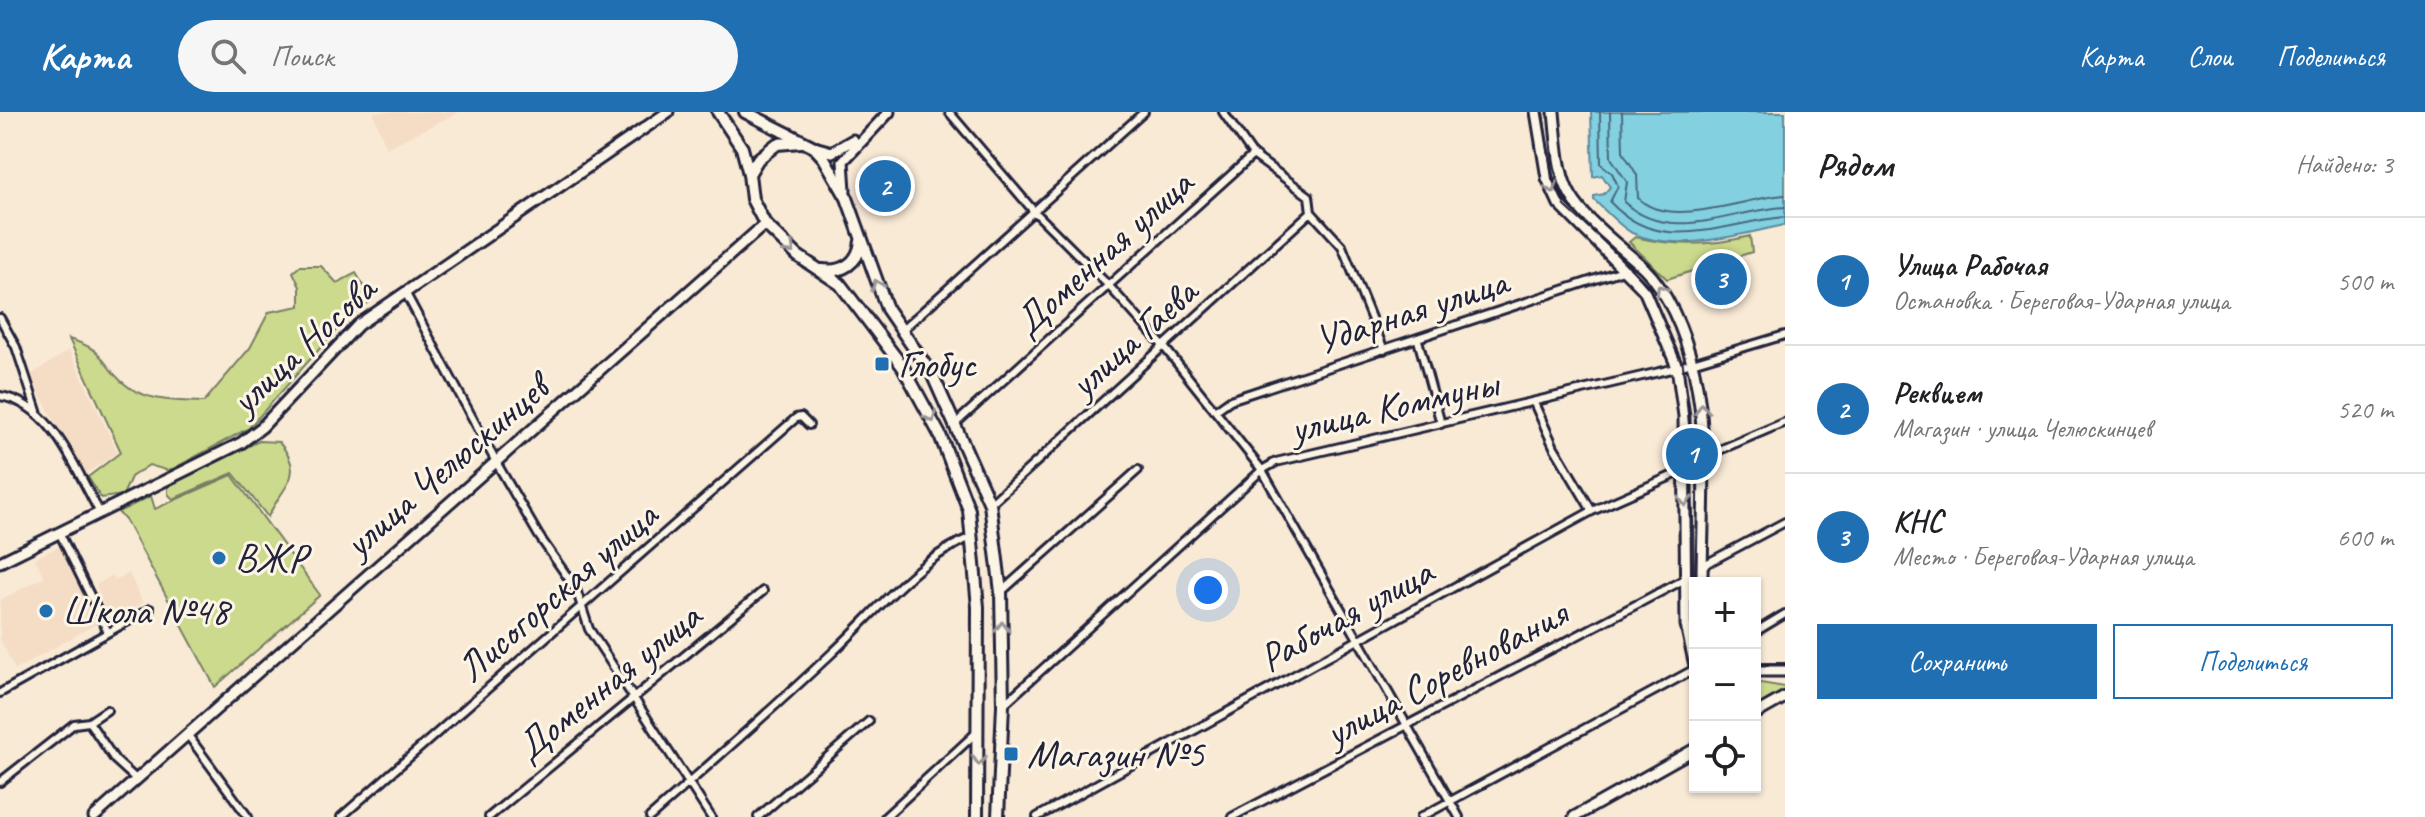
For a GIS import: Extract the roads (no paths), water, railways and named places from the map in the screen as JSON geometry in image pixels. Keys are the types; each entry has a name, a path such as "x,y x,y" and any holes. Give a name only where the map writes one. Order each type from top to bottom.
{"main road":[{"path":"718,112 742,148 752,199 765,224 816,269 840,284 855,300 915,385 956,472 974,537 980,723 977,817"},
{"path":"745,112 814,147 847,198 887,309 933,376 990,504 1001,592 1003,705 998,817"},
{"path":"749,174 770,148 803,142"},
{"path":"816,269 833,271 848,265 860,249 861,239"},
{"path":"980,723 1002,718"}],"street":[{"name":"улица Носова","path":"0,562 202,465 253,435 342,340 405,292 668,112"},
{"path":"847,198 843,161 889,112"},
{"path":"949,112 1037,212 1165,348 1262,470 1459,817"},
{"path":"901,331 1037,212 1144,112"},
{"path":"1223,112 1253,155 1309,196 1311,212 1342,246 1384,350"},
{"path":"1536,112 1547,178 1559,204 1626,269 1649,298 1677,367 1684,416 1685,579 1690,649"},
{"path":"1554,112 1559,165 1571,200 1659,285 1692,362 1702,401 1702,577"},
{"path":"814,147 832,152 841,149 879,122"},
{"name":"Доменная улица","path":"955,424 1253,155"},
{"name":"улица Гаева","path":"990,504 1311,212"},
{"name":"улица Челюскинцев","path":"94,817 765,224"},
{"name":"Ударная улица","path":"1216,410 1230,400 1626,269"},
{"path":"405,292 496,462 539,536 576,589 589,629 711,817"},
{"path":"0,318 16,347 37,411 101,514"},
{"name":"улица Коммуны","path":"1003,705 1262,470 1303,453 1534,403 1677,367 1785,335"},
{"path":"1418,340 1441,424"},
{"path":"0,396 37,411"},
{"path":"1534,403 1554,447 1592,511"},
{"name":"Лисогорская улица","path":"341,817 583,608 796,418 801,417 809,425"},
{"path":"1703,457 1785,422"},
{"path":"1001,592 1138,470"},
{"name":"Рабочая улица","path":"1037,817 1592,511 1685,470"},
{"path":"1702,566 1785,522"},
{"path":"60,534 108,632"},
{"path":"650,817 849,637 927,560 949,546 974,537"},
{"name":"улица Соревнования","path":"1232,817 1685,579"},
{"name":"Доменная улица","path":"489,817 763,591"},
{"path":"0,693 150,609"},
{"path":"1761,628 1785,614"},
{"path":"1421,817 1689,671"},
{"path":"1761,671 1785,671"},
{"path":"1761,711 1785,697"},
{"path":"0,782 74,724 89,722 107,710"},
{"path":"758,817 869,721"},
{"path":"89,722 115,760 137,780"},
{"path":"885,817 980,723"},
{"path":"187,734 248,817"},
{"path":"1574,817 1689,752"}],"water":[{"path":"1591,112 1785,112 1785,225 1688,242 1668,242 1632,233 1594,200 1594,196 1604,194 1610,187 1602,175 1593,177"}],"tram line":[{"path":"1543,112 1552,179 1565,206 1628,264 1651,291 1683,365 1692,454 1694,577"},
{"path":"1761,663 1785,663"}],"place":[{"name":"Реквием","path":"885,186"},
{"name":"КНС","path":"1721,279"},
{"name":"Глобус","path":"882,364"},
{"name":"Улица Рабочая","path":"1692,454"},
{"name":"ВЖР","path":"219,558"},
{"name":"Школа №48","path":"46,611"},
{"name":"Магазин №5","path":"1011,754"}]}
